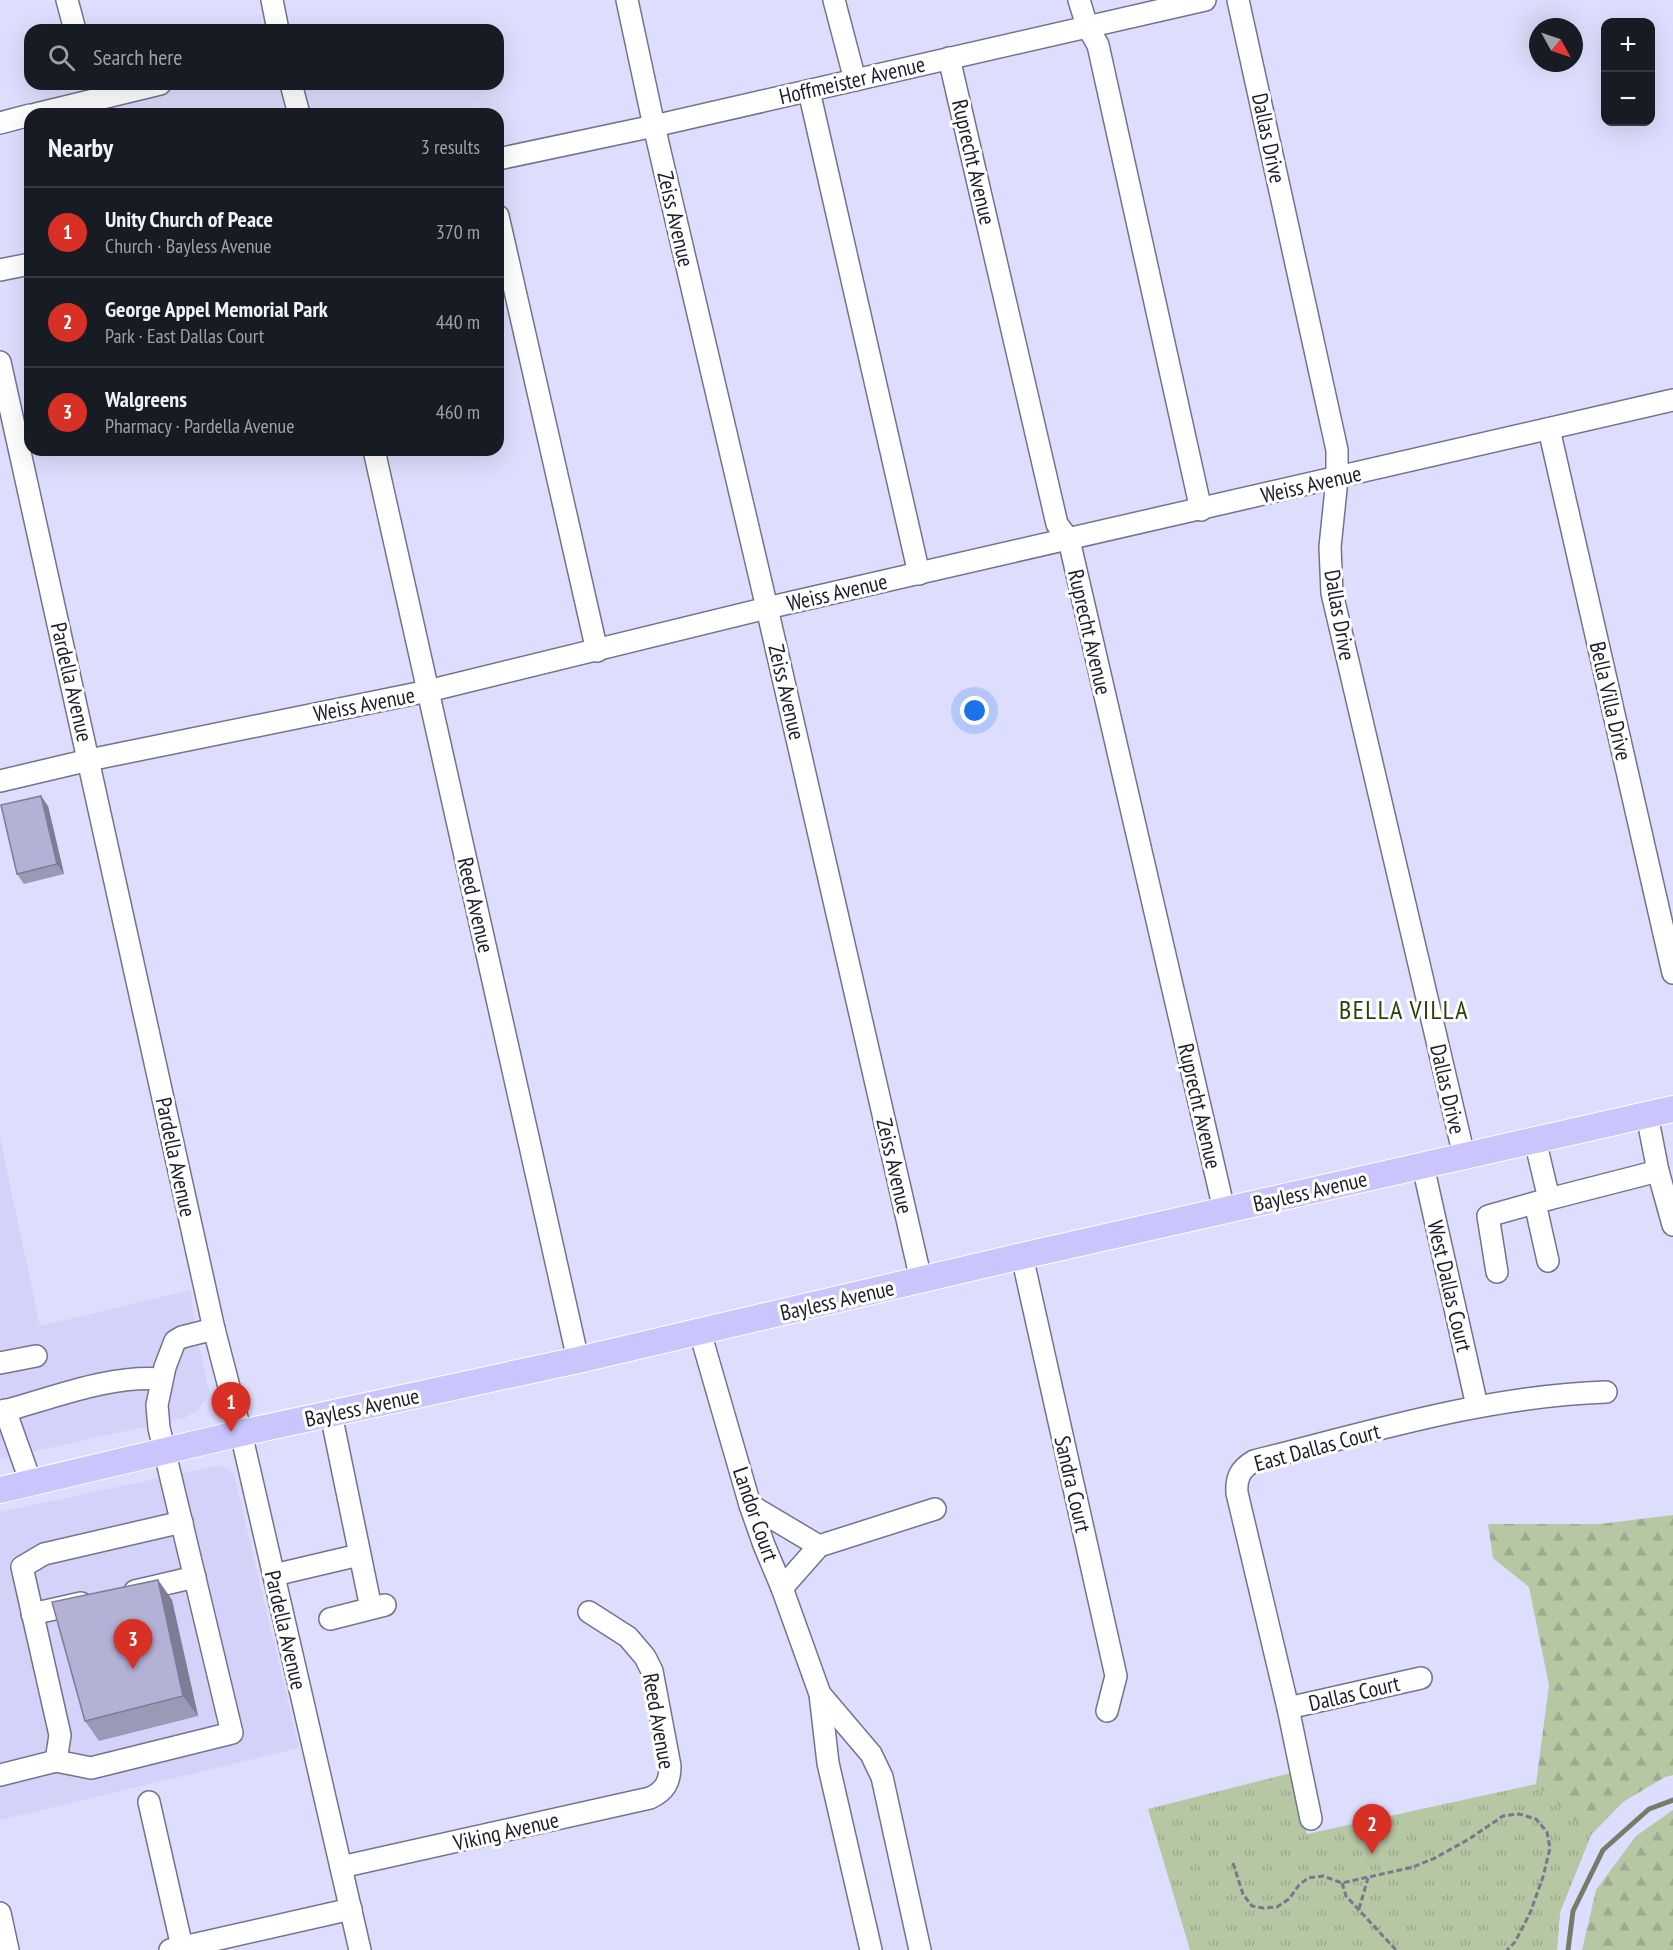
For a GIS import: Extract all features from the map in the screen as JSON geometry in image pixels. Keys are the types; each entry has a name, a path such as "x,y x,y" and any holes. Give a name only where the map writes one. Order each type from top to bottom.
{"main road":[{"name":"Bayless Avenue","path":"0,1490 241,1433 578,1360 1022,1256 1673,1109"}],"street":[{"path":"68,0 74,24"},
{"path":"272,0 277,24"},
{"name":"Zeiss Avenue","path":"627,0 654,126 921,1280"},
{"path":"834,0 855,80"},
{"path":"1079,0 1087,26 1098,45 1201,510"},
{"name":"Hoffmeister Avenue","path":"504,158 654,126 1205,0"},
{"name":"Dallas Drive","path":"1238,0 1336,450 1337,478 1330,547 1332,593 1464,1156"},
{"name":"Ruprecht Avenue","path":"950,58 1057,524 1069,540 1224,1210"},
{"path":"51,108 90,92 108,90"},
{"path":"293,90 297,108"},
{"path":"809,91 919,574"},
{"path":"0,123 24,117"},
{"path":"504,242 597,651"},
{"path":"0,270 24,265"},
{"name":"Pardella Avenue","path":"0,362 214,1329 241,1433 360,1950"},
{"name":"Weiss Avenue","path":"0,781 89,760 428,691 767,608 1673,400"},
{"name":"Bella Villa Drive","path":"1549,429 1673,973"},
{"name":"Reed Avenue","path":"375,456 578,1360"},
{"path":"1647,1115 1672,1225"},
{"path":"1535,1140 1548,1261"},
{"name":"West Dallas Court","path":"1423,1166 1477,1406"},
{"path":"1497,1272 1488,1216 1659,1171"},
{"name":"Sandra Court","path":"1022,1256 1116,1676 1107,1711"},
{"path":"0,1775 56,1761 91,1768 232,1733 164,1452 157,1405 162,1379 176,1341 182,1337 214,1329"},
{"name":"Landor Court","path":"700,1332 750,1505 820,1694 828,1763 871,1950"},
{"path":"0,1364 36,1356"},
{"path":"31,1483 3,1411 109,1382 143,1378 162,1379"},
{"name":"East Dallas Court","path":"1311,1820 1288,1708 1237,1493 1238,1476 1245,1466 1254,1461 1477,1406 1569,1394 1606,1392"},
{"path":"330,1619 378,1607 358,1556 331,1414"},
{"path":"750,1505 819,1546"},
{"path":"782,1587 819,1546 935,1509"},
{"path":"56,1761 60,1734 22,1568 44,1554 182,1522"},
{"path":"274,1575 358,1556"},
{"path":"32,1614 195,1577"},
{"name":"Reed Avenue","path":"589,1612 633,1642 645,1657 652,1671 670,1766 667,1786"},
{"name":"Dallas Court","path":"1288,1708 1421,1678"},
{"name":"Landor Court","path":"820,1694 871,1754 882,1777 920,1950"},
{"name":"Viking Avenue","path":"341,1868 650,1798 659,1794 667,1786"},
{"path":"149,1802 176,1949 351,1909"},
{"path":"0,1913 8,1950"}],"path":[{"path":"1233,1863 1243,1894 1252,1906 1277,1907 1289,1899 1299,1885 1308,1878 1323,1876 1342,1883 1413,1867 1469,1839 1503,1816 1519,1814 1536,1819 1547,1832 1550,1848 1530,1913 1515,1942 1507,1950"},
{"path":"1359,1909 1368,1878"},
{"path":"1342,1883 1346,1896 1396,1950"}],"shaded area":[{"path":"0,1138 40,1326 191,1290 193,1316 209,1392 197,1411 184,1418 0,1459"},
{"path":"217,1466 229,1469 234,1475 299,1748 0,1820 0,1512"}],"green space":[{"path":"1673,1515 1673,1775 1665,1777 1623,1802 1591,1835 1560,1912 1557,1950 1549,1806 1536,1784 1549,1685 1529,1587 1493,1558 1488,1524 1600,1524"},
{"path":"1291,1773 1307,1834 1536,1784 1591,1835 1560,1912 1557,1950 1190,1950 1148,1809"},
{"path":"1673,1810 1673,1950 1582,1950 1596,1890 1636,1836"}],"building":[{"path":"41,796 57,864 17,874 1,805"},
{"path":"158,1580 183,1696 85,1721 52,1602"}],"waterway":[{"path":"1568,1950 1573,1911 1603,1850 1649,1809 1673,1800"}],"place":[{"name":"Unity Church of Peace","path":"231,1432"},
{"name":"Walgreens","path":"133,1669"},
{"name":"George Appel Memorial Park","path":"1372,1854"}],"district":[{"name":"BELLA VILLA","path":"1404,1009"}]}
